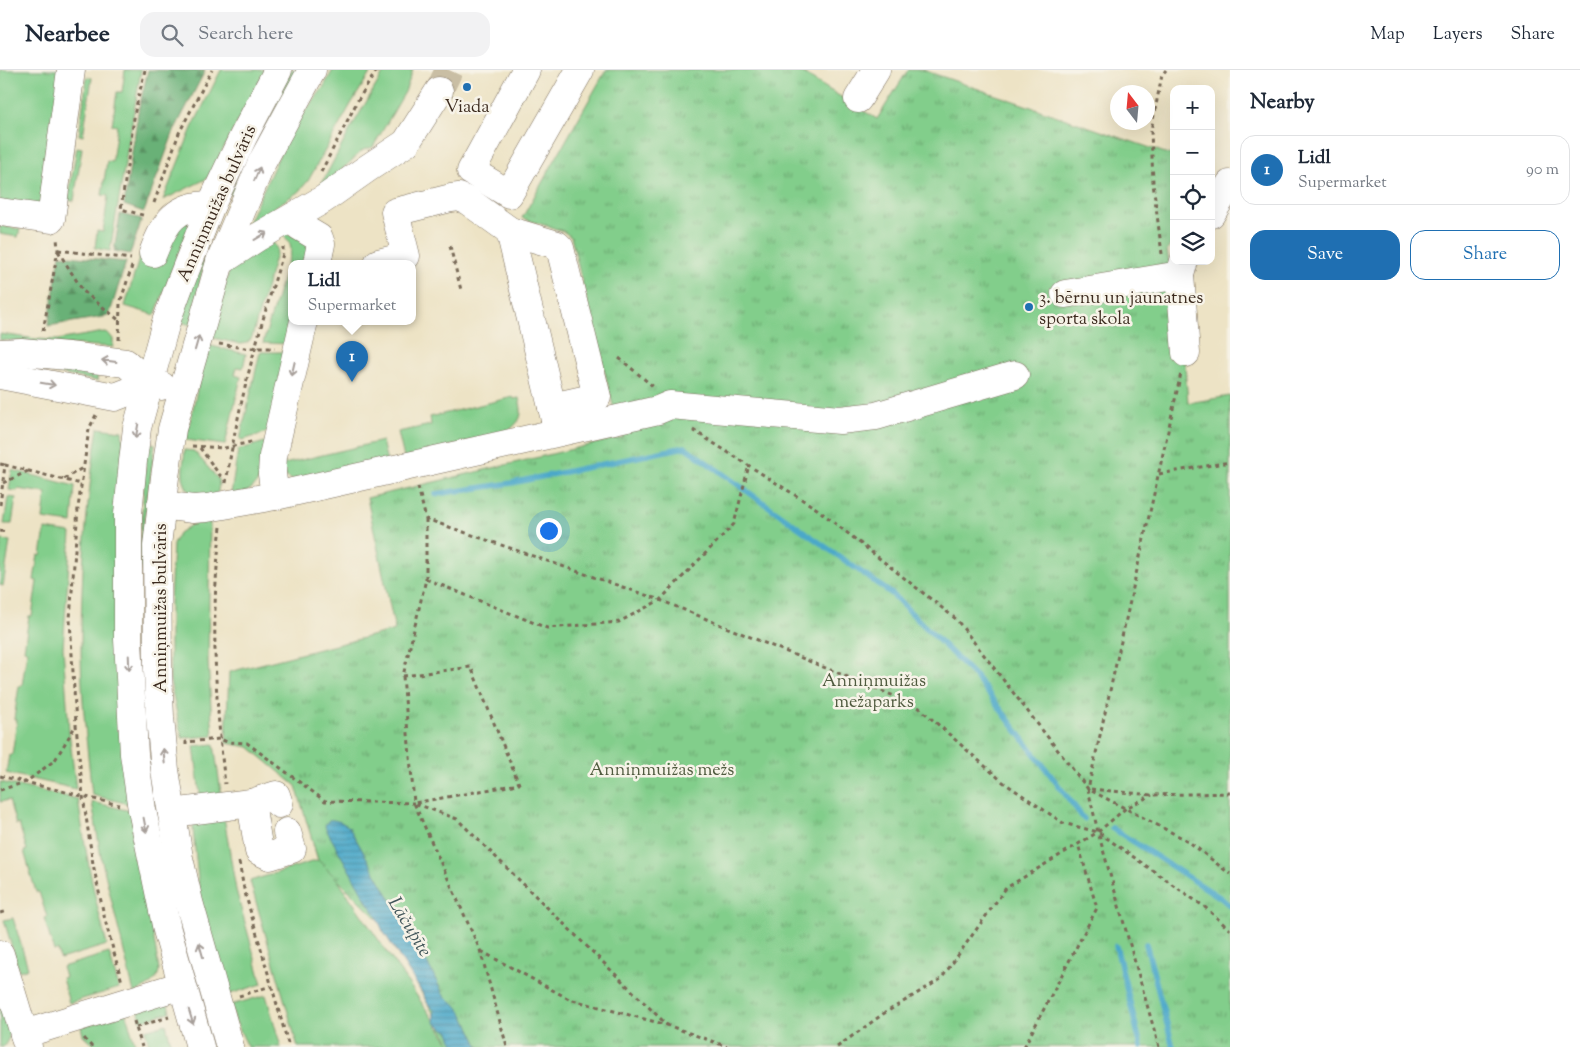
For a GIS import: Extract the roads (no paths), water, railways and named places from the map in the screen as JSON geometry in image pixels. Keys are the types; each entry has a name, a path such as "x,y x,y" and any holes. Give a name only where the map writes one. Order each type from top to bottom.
{"street":[{"path":"0,212 51,219 71,70"},
{"name":"Anniņmuižas bulvāris","path":"200,1047 167,930 142,810 134,754 128,639 128,514 132,461 137,428 166,322 209,210 243,137 278,70"},
{"name":"Anniņmuižas bulvāris","path":"230,1047 188,902 165,770 158,671 157,546 172,429 220,262 262,162 312,70"},
{"path":"526,70 472,171 509,194 580,70"},
{"path":"858,99 876,70"},
{"path":"220,262 324,199 406,143 439,91"},
{"path":"1215,208 1230,184"},
{"path":"390,260 406,256 395,212 451,198 464,198 510,231 553,242 560,248 597,396 554,420"},
{"path":"143,256 167,222 187,208 199,205 209,210 222,202 230,203 235,209 235,225"},
{"path":"283,223 299,226 319,238 321,244 318,260"},
{"path":"510,231 554,420"},
{"path":"1065,294 1177,271 1186,353"},
{"path":"275,496 272,474 273,456 303,325"},
{"path":"0,353 30,353 126,363 149,384"},
{"path":"0,375 115,396 149,384 183,390"},
{"path":"161,505 193,509 224,494 275,496 554,420 658,410 670,405 840,420 876,416 1015,375"},
{"path":"128,604 134,621 146,624 152,619 158,602"},
{"path":"172,813 239,804 276,795 279,804"},
{"path":"239,804 259,851 270,856 292,849 287,832"},
{"path":"0,954 26,1040 128,1002 182,985"}],"water":[{"path":"329,820 334,820 349,827 444,996 456,1005 463,1014 479,1047 455,1047 449,1032 435,1023 434,1010 428,1004 383,931 375,913 326,829 325,825"}],"waterway":[{"path":"436,494 512,483 685,447 892,594 976,677 1084,819"},
{"path":"1112,828 1221,898 1230,906"},
{"path":"1146,944 1173,1047"},
{"path":"1116,946 1141,1047"}],"tunnel":[{"path":"439,91 449,70"}],"place":[{"name":"Viada","path":"467,87"},
{"name":"3. bērnu un jaunatnes sporta skola","path":"1029,307"},
{"name":"Lidl","path":"352,382"}],"park label":[{"name":"Anniņmuižas mežaparks","path":"874,690"},
{"name":"Anniņmuižas mežs","path":"662,769"}],"water label":[{"name":"Lāčupīte","path":"411,926"}]}
